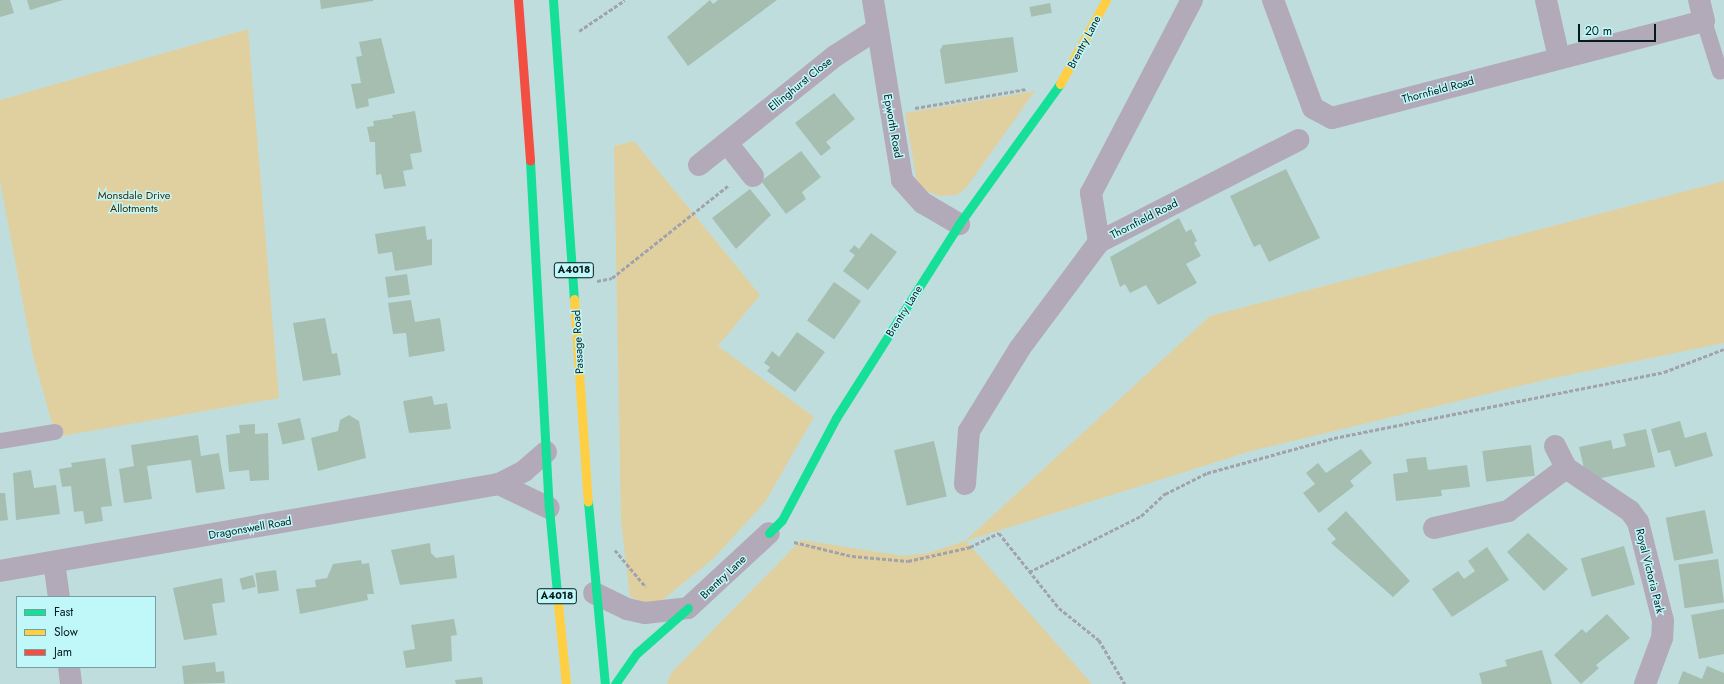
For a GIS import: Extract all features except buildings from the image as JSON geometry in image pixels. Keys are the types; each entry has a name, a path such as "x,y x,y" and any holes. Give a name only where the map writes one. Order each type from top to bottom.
{"main road":[{"name":"A4018","path":"518,0 525,61 549,508 566,684"},
{"name":"Passage Road","path":"553,0 558,44 575,286 590,541 594,593 605,684"},
{"name":"Brentry Lane","path":"769,533 782,520 836,418 959,224 1061,83 1106,0"},
{"name":"Brentry Lane","path":"615,684 638,653 688,608"}],"street":[{"name":"Epworth Road","path":"873,0 902,180 923,203 959,224"},
{"name":"Thornfield Road","path":"1192,0 1091,193 1099,242 1298,140"},
{"name":"Thornfield Road","path":"1273,0 1313,108 1332,118 1704,21"},
{"path":"1546,0 1559,58"},
{"path":"1699,0 1704,21"},
{"name":"Ellinghurst Close","path":"699,165 835,56 877,29"},
{"path":"727,143 748,170"},
{"path":"965,484 969,431 1020,348 1099,242"},
{"name":"Royal Victoria Park","path":"1555,446 1566,468 1630,511 1638,522 1663,621 1662,638 1645,684"},
{"name":"Dragonswell Road","path":"0,571 499,484 524,471 546,452"},
{"path":"1434,528 1508,511 1566,468"},
{"path":"499,484 549,508"},
{"name":"Brentry Lane","path":"594,593 627,609 665,614 688,608 769,533"},
{"path":"54,562 59,596"},
{"path":"69,668 72,684"}],"lane":[{"path":"1704,21 1720,72"},
{"path":"0,441 55,432"}],"path":[{"path":"558,44 625,0"},
{"path":"891,112 1061,83"},
{"path":"575,286 612,278 715,198 748,170"},
{"path":"1029,572 1141,516 1165,494 1207,472 1350,434 1664,372 1724,349"},
{"path":"769,533 802,545 852,556 908,561 970,547 999,533 1059,608 1099,640 1125,684"},
{"path":"590,541 620,552 665,614"}],"green space":[{"name":"Monsdale Drive Allotments","path":"248,29 279,398 56,437 33,356 0,181 0,100"},
{"path":"1035,91 966,188 957,195 940,196 926,191 917,182 905,113"},
{"path":"634,141 760,295 718,346 814,417 765,502 714,558 655,606 630,597 621,521 614,146"},
{"path":"1724,181 1724,343 1549,379 1251,451 966,541 1092,684 667,684 671,673 801,540 904,556 928,553 965,541 1210,316"}],"traffic: fast":[{"path":"553,0 574,299"},
{"path":"769,533 782,520 836,418 959,224 1060,84"},
{"path":"530,161 549,508 558,604"},
{"path":"588,502 605,684"},
{"path":"615,684 637,653 688,608"}],"traffic: slow":[{"path":"1060,84 1106,0"},
{"path":"574,299 588,502"},
{"path":"558,604 566,684"}],"traffic: jam":[{"path":"518,0 530,161"}]}
